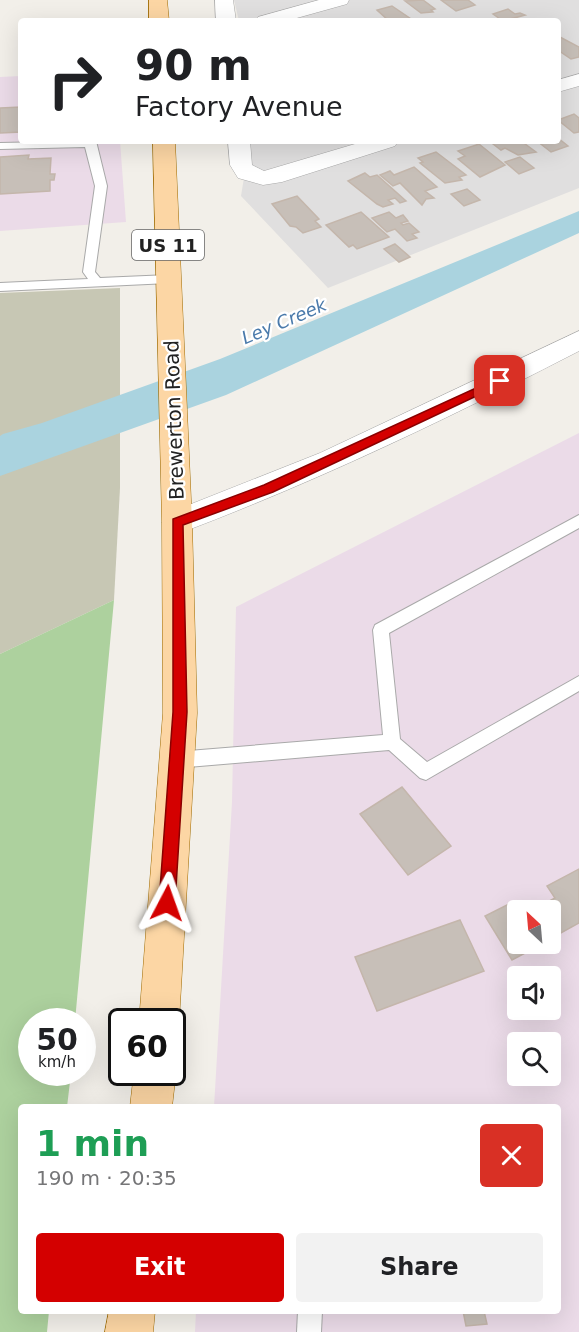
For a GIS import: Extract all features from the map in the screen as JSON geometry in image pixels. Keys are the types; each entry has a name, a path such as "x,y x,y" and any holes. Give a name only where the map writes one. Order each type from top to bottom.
{"main road":[{"path":"158,0 159,18"},
{"name":"Brewerton Road","path":"160,1008 180,712 177,522 164,144"},
{"path":"151,1104 153,1086"},
{"path":"129,1332 132,1314"}],"street":[{"path":"224,0 226,18"},
{"path":"276,18 340,0"},
{"path":"561,85 579,80"},
{"path":"239,144 241,165 246,173 263,178 377,144"},
{"path":"177,522 268,488 377,440 579,340"}],"lane":[{"path":"0,146 61,144"},
{"path":"91,144 101,186 89,272 97,282"},
{"path":"0,287 169,279"},
{"path":"579,522 381,630 392,742 426,772 579,683"},
{"path":"176,760 392,742"},
{"path":"309,1332 310,1314"}],"shaded area":[{"path":"234,0 579,0 579,188 328,288 241,196 250,144 561,144 561,18 238,18"},
{"path":"18,76 18,144 120,144 126,222 0,231 0,77"},
{"path":"120,288 120,488 114,600 0,654 0,293"},
{"path":"579,433 579,1332 195,1332 196,1314 561,1314 561,1104 214,1104 232,802 236,607"}],"green space":[{"path":"114,600 76,1008 18,1008 18,1086 69,1086 67,1104 18,1104 18,1314 49,1314 47,1332 0,1332 0,654"}],"water":[{"path":"579,211 579,233 226,395 0,476 0,436 3,434 42,423 220,359"}],"building":[{"path":"423,0 435,9 431,10 433,12 421,13 405,1"},
{"path":"441,0 468,0 475,5 456,11"},
{"path":"392,6 410,18 386,18 377,10"},
{"path":"508,9 515,14 525,15 499,18 493,14"},
{"path":"561,38 579,47 579,57 571,59 561,52"},
{"path":"18,107 18,132 0,133 0,108"},
{"path":"574,114 579,118 579,132 574,133 561,122 561,119"},
{"path":"561,140 568,146 551,152 541,144 561,144"},
{"path":"479,144 505,165 480,177 458,159 465,156 458,151"},
{"path":"493,144 525,144 536,152 518,155 505,148 501,150"},
{"path":"436,152 466,175 459,177 462,180 445,183 420,163 423,162 418,158"},
{"path":"29,155 28,159 51,158 50,174 55,174 54,180 50,180 50,191 0,194 0,157"},
{"path":"520,157 534,168 519,174 505,162"},
{"path":"414,167 437,187 425,191 434,198 426,199 422,205 400,183 393,186 380,175 390,171 394,175"},
{"path":"365,173 370,177 377,175 406,201 400,203 395,198 388,200 393,204 383,207 377,204 348,181"},
{"path":"467,189 480,200 464,206 451,194"},
{"path":"297,196 319,219 315,221 321,227 303,233 296,227 290,226 272,204"},
{"path":"361,212 389,237 357,249 353,245 349,247 326,225"},
{"path":"389,212 396,218 403,215 408,221 401,223 403,225 409,223 419,232 412,234 417,238 407,241 395,229 387,232 372,218"},
{"path":"395,244 410,257 399,262 384,249"},
{"path":"402,787 451,846 408,875 360,814"},
{"path":"579,869 579,923 561,933 561,900 551,900 555,898 547,886"},
{"path":"507,905 507,952 485,916"},
{"path":"460,920 484,971 377,1011 355,957"},
{"path":"508,954 523,954 512,960"},
{"path":"464,1314 485,1314 487,1324 466,1326"}],"route":[{"path":"167,903 180,712 177,522 268,488 388,435 500,381"}],"water label":[{"name":"Ley Creek","path":"284,321"}]}
